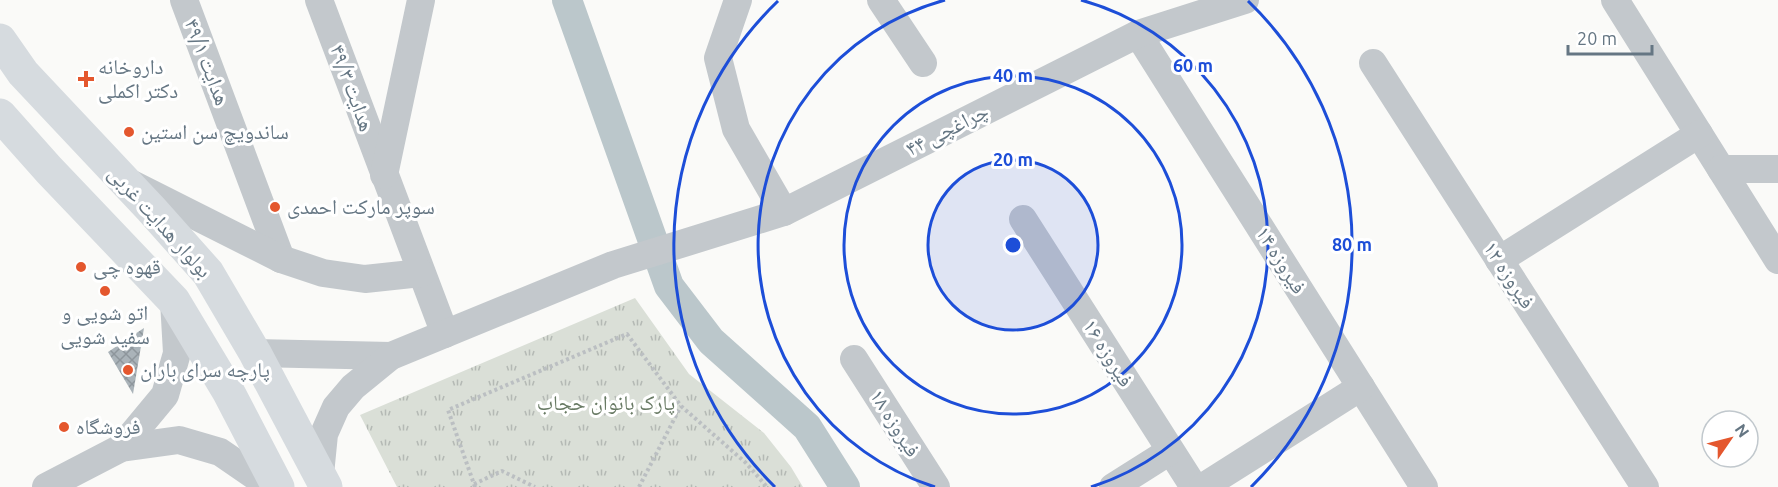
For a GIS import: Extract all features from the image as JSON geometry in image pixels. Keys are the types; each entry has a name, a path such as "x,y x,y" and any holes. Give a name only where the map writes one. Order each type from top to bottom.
{"main road":[{"name":"بولوار هدایت غربی","path":"0,40 23,73 208,273 255,353 323,481"},
{"name":"بولوار هدایت غربی","path":"0,115 174,301 228,391 278,487"}],"street":[{"name":"هدایت ۴۹/۱","path":"184,0 281,259"},
{"name":"هدایت ۴۹/۳","path":"320,0 445,334"},
{"path":"384,175 421,0"},
{"path":"738,0 718,58 736,129 784,212"},
{"path":"881,0 923,63"},
{"name":"چراغچی ۴۴","path":"391,356 613,265 784,212 1138,34 1245,0"},
{"path":"1615,0 1778,260"},
{"name":"فیروزه ۱۴","path":"1138,34 1424,487"},
{"name":"فیروزه ۱۲","path":"1372,63 1645,487"},
{"path":"1499,260 1699,134"},
{"path":"1721,169 1778,169"},
{"path":"124,180 281,259 323,273 365,279 421,273"},
{"name":"فیروزه ۱۶","path":"1023,219 1194,487"},
{"path":"121,447 165,395 177,353 174,301"},
{"path":"255,353 391,356"},
{"path":"323,481 324,434 336,407 353,387 391,356"},
{"name":"فیروزه ۱۸","path":"855,360 936,487"},
{"path":"1203,487 1361,387"},
{"path":"46,487 121,447 179,440 219,452 271,487"},
{"path":"1113,487 1170,451"}],"path":[{"path":"535,487 502,471 475,486 448,410 627,334 681,406 746,463 767,487"},
{"path":"639,487 681,406"}],"green space":[{"name":"پارک بانوان حجاب","path":"635,298 689,374 764,433 791,467 803,487 397,487 360,415"}],"building":[{"name":"پارچه سرای باران","path":"144,328 133,394 108,352"}],"waterway":[{"path":"567,0 669,286 711,341 807,427 845,487"}],"place":[{"name":"داروخانه دکتر اکملی","path":"86,79"},
{"name":"ساندویچ سن استین","path":"129,132"},
{"name":"سوپر مارکت احمدی","path":"275,207"},
{"name":"قهوه چی","path":"81,267"},
{"name":"اتو شویی و سفید شویی","path":"105,291"},
{"name":"پارچه سرای باران","path":"128,370"},
{"name":"فروشگاه","path":"64,427"}]}
